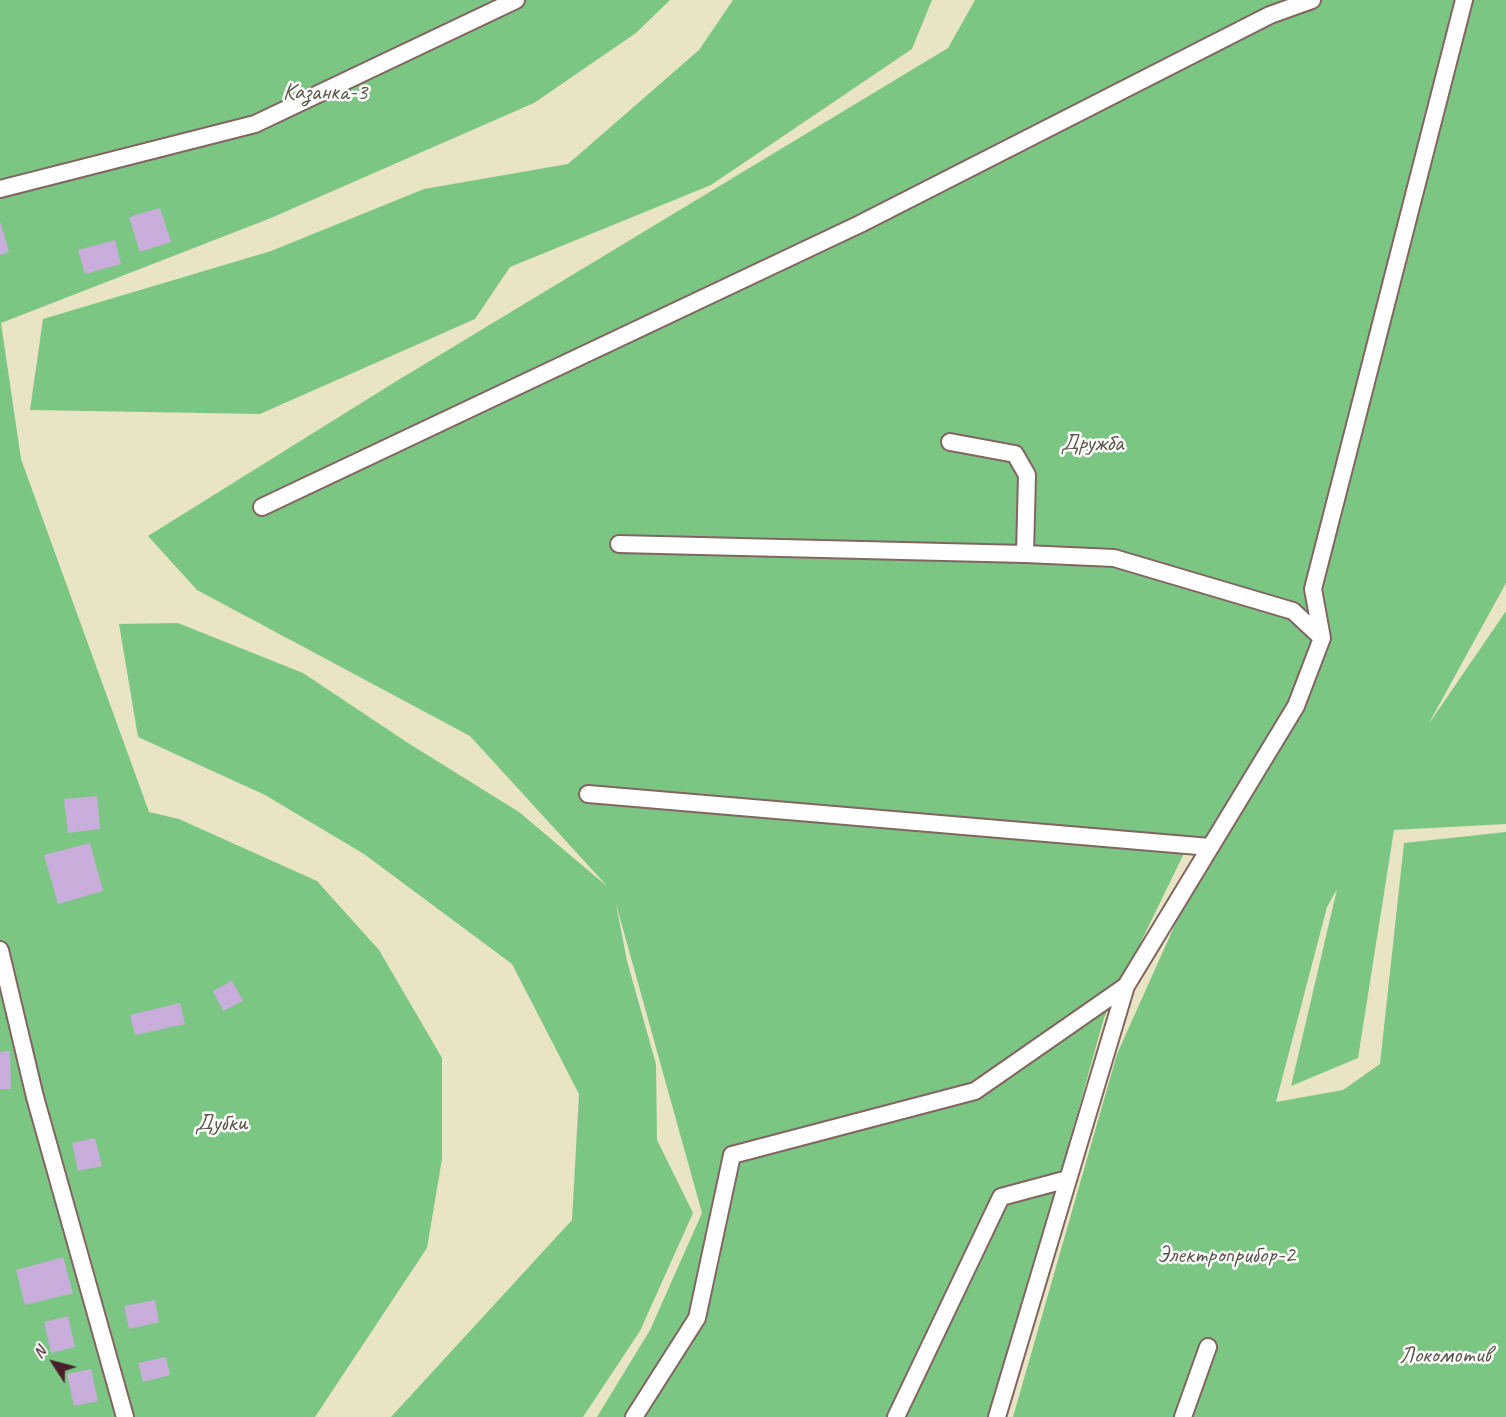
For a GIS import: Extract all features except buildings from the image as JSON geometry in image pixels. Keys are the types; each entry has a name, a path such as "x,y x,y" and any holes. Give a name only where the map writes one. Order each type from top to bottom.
{"lane":[{"path":"0,189 255,124 516,0"},
{"path":"262,507 860,224 1270,15 1312,0"},
{"path":"997,1417 1126,986 1296,706 1322,638 1313,590 1464,0"},
{"path":"950,442 1015,454 1028,475 1025,554"},
{"path":"619,544 1114,558 1293,611 1322,638"},
{"path":"588,794 1210,847"},
{"path":"0,951 35,1097 125,1417"},
{"path":"634,1417 697,1318 732,1155 975,1091 1126,986"},
{"path":"896,1417 1001,1197 1068,1179"},
{"path":"1183,1417 1208,1347"}],"green space":[{"name":"Дубки","path":"0,0 670,0 636,33 534,103 271,218 1,323 21,459 149,812 179,819 317,881 379,950 442,1058 442,1159 427,1248 315,1417 0,1417 0,197 239,136 234,120 0,180"},
{"path":"733,0 932,0 912,49 711,185 510,267 475,319 260,414 30,410 43,319 271,251 424,189 568,164 699,50"},
{"name":"Дружба","path":"975,0 1506,0 1506,583 1428,725 1506,611 1506,824 1394,830 1358,1058 1291,1086 1337,889 1327,907 1276,1102 1343,1090 1380,1064 1404,843 1506,832 1506,1417 1013,1417 1117,1054 1187,898 1211,856 1188,845 1104,1018 1050,1212 988,1417 597,1417 650,1330 702,1213 616,904 627,961 656,1064 657,1140 693,1213 640,1331 583,1417 391,1417 572,1220 579,1094 512,964 364,854 265,795 138,737 119,624 178,623 303,673 408,743 519,812 608,887 470,736 197,590 148,536 395,382 948,48"}],"park label":[{"name":"Казанка-3","path":"325,93"},
{"name":"Электроприбор-2","path":"1226,1256"},
{"name":"Локомотив","path":"1445,1356"}]}
